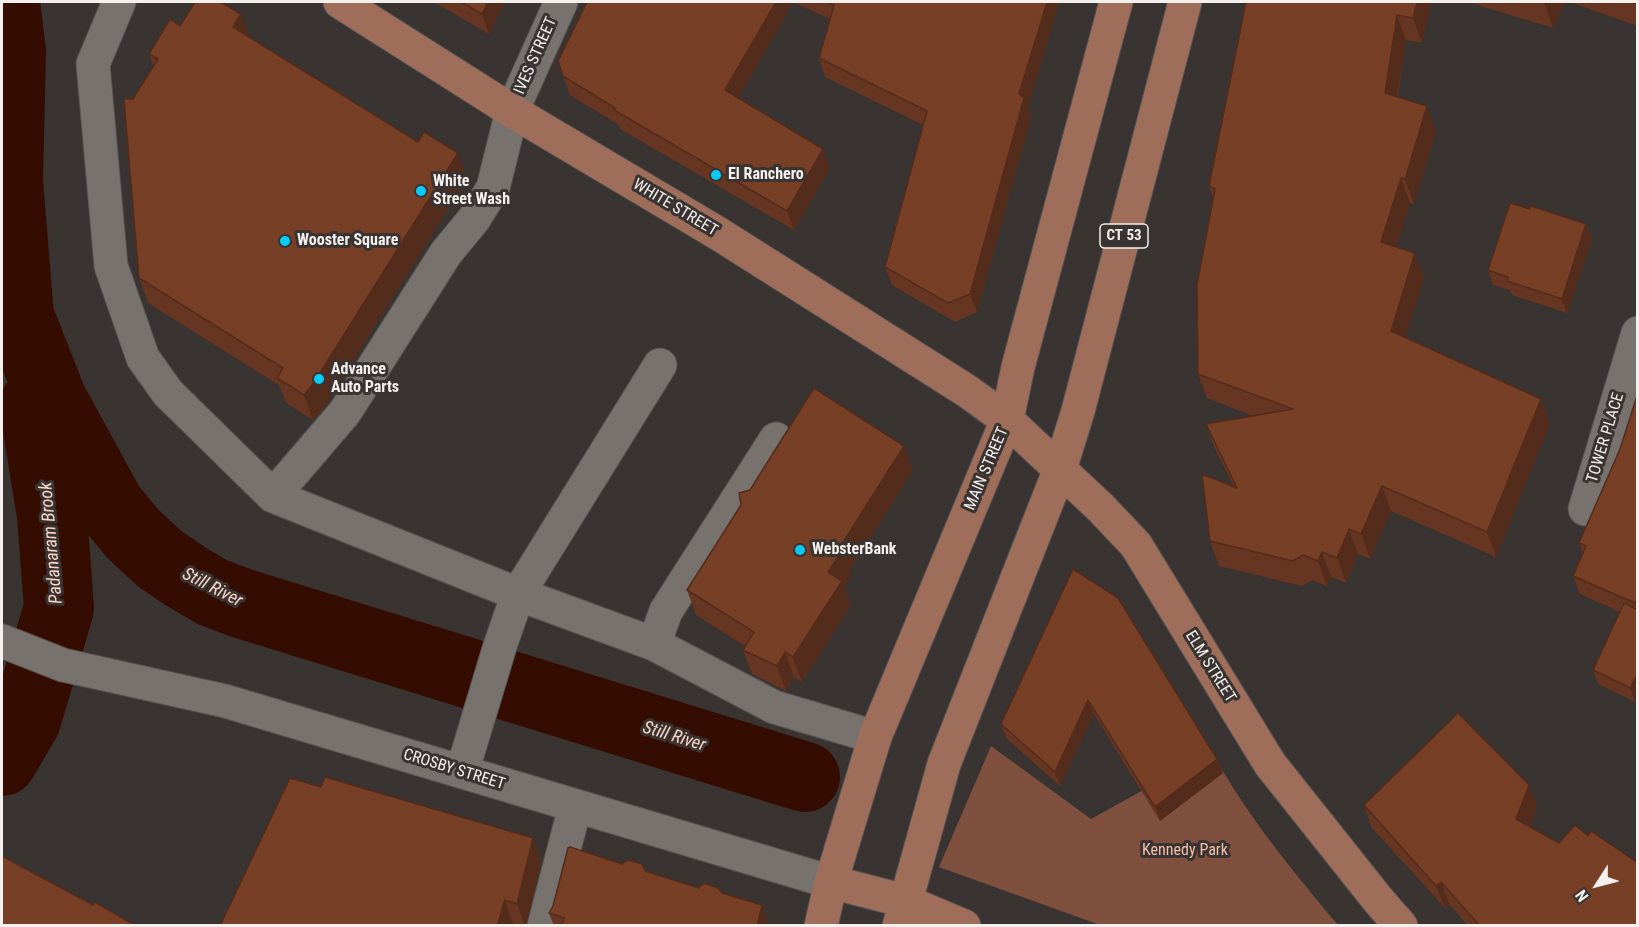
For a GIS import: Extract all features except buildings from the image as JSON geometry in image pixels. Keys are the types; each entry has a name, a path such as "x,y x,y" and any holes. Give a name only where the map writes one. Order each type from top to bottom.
{"main road":[{"name":"WHITE STREET","path":"340,2 512,111 719,234 967,391 1007,420"},
{"name":"MAIN STREET","path":"821,926 831,882 875,737 1007,420 1018,367 1116,2"},
{"name":"CT 53","path":"902,913 944,764 1060,469 1078,411 1185,2"},
{"name":"ELM STREET","path":"1007,420 1136,544 1270,764 1401,926"},
{"name":"CROSBY STREET","path":"831,882 902,913 963,926"}],"street":[{"path":"119,2 93,64 111,266 143,358 168,393 273,496 518,594 654,644 774,707 875,737"},
{"name":"IVES STREET","path":"273,496 345,412 446,253 474,219 493,188 512,111 561,2"},
{"name":"TOWER PLACE","path":"1585,509 1638,333"},
{"path":"462,772 518,594 660,365"},
{"path":"654,644 666,611 776,439"},
{"name":"CROSBY STREET","path":"2,641 63,665 225,701 831,882"},
{"path":"544,926 575,807"}],"green space":[{"name":"Kennedy Park","path":"991,746 1091,819 1212,752 1255,820 1338,925 1100,925 939,867"}],"waterway":[{"name":"Still River","path":"5,2 11,52 8,181 19,316 52,400 110,506 133,534 160,559 185,576 212,592 241,603 805,777"},
{"name":"Padanaram Brook","path":"2,761 26,720 59,608 52,515 34,405"}],"place":[{"name":"El Ranchero","path":"716,175"},
{"name":"White Street Wash","path":"421,191"},
{"name":"Wooster Square","path":"285,241"},
{"name":"Advance Auto Parts","path":"319,379"},
{"name":"WebsterBank","path":"800,550"}]}
